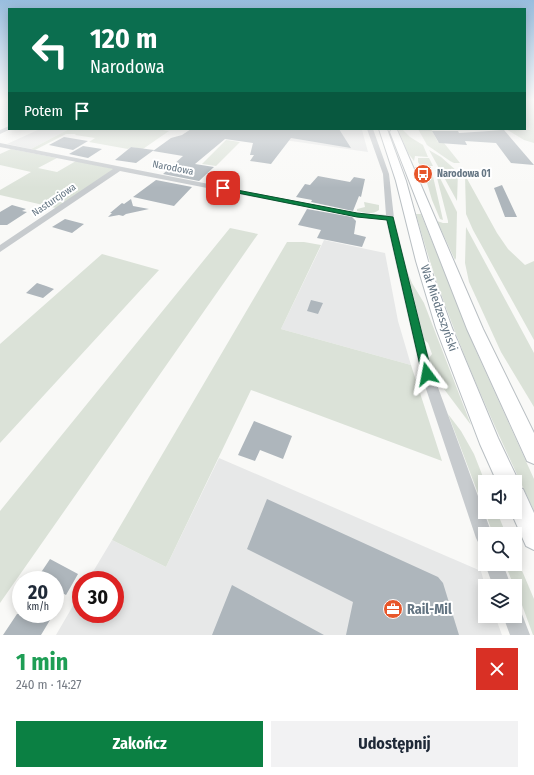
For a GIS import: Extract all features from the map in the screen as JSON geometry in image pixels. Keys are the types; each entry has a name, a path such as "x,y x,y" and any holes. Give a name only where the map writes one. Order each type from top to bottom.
{"main road":[{"name":"Wał Miedzeszyński","path":"383,130 401,181 422,261 444,328 490,444 505,475"},
{"name":"Wał Miedzeszyński","path":"393,130 475,329 534,454"},
{"path":"522,512 534,538"}],"street":[{"name":"Wał Miedzeszyński","path":"370,130 386,174 390,218 427,374 481,527"},
{"name":"Narodowa","path":"0,145 357,215 390,218"},
{"name":"Nasturcjowa","path":"0,249 119,168"},
{"path":"516,623 520,635"}],"shaded area":[{"path":"534,129 534,143 524,140 508,130"},
{"path":"38,130 67,130 31,149 7,144"},
{"path":"67,130 169,131 140,151 137,148 131,147 128,149 89,142 95,138 75,135 76,134 66,134 35,150 31,149"},
{"path":"293,130 362,130 368,152 284,140"},
{"path":"398,130 403,130 410,137 423,145 428,157 415,156 414,161 408,153"},
{"path":"419,130 432,130 438,142 444,143 460,163 450,161 427,145"},
{"path":"226,140 240,142 216,166 202,164"},
{"path":"11,149 57,158 38,168 57,172 76,161 115,169 56,208 0,195 0,190 31,172 0,165 0,154"},
{"path":"429,150 441,157 458,172 457,201"},
{"path":"418,158 429,158 433,166 430,166 443,220 440,219 432,200 425,176 426,175 418,162"},
{"path":"435,170 457,212 455,260 437,221 448,223"},
{"path":"465,175 497,233 508,249 525,265 534,261 534,340 473,230 466,214"},
{"path":"364,202 379,205 379,210 371,213 357,211 357,209 365,207"},
{"path":"416,214 421,214 476,351 534,479 534,511 522,485 522,475 518,475 469,366 427,253"},
{"path":"397,227 403,261 412,283 424,303 471,425 441,385 429,361 432,354 428,343 422,338 413,309 403,267"},
{"path":"466,227 534,353 534,407 501,352 469,282 465,263"},
{"path":"230,228 258,234 22,571 12,571 12,586 0,603 0,511"},
{"path":"324,240 385,253 398,321 411,365 281,329"},
{"path":"287,242 304,242 321,245 281,329 411,365 442,461 251,390 166,567 112,540"},
{"path":"102,254 159,270 0,443 0,344"},
{"path":"448,414 461,431 474,454 482,475 478,475 478,493"},
{"path":"219,458 481,571 483,579 478,579 478,623 498,623 502,635 56,635 72,607 72,623 124,623 124,571 93,571 112,540 166,567"},
{"path":"488,519 500,519 503,527 490,527"},
{"path":"508,571 522,571 534,599 534,635 522,605 522,579 511,579"}],"building":[{"path":"190,130 340,130 351,148 291,138 271,164 250,161 254,155 250,155 253,143 225,139 195,164 214,167 199,181 163,174 183,156 153,151 171,138 182,135"},
{"path":"504,130 534,165 511,163 496,143 465,141 467,145 439,143 432,131 458,131 459,133"},
{"path":"64,137 88,141 73,150 49,145"},
{"path":"83,146 102,149 88,158 69,154"},
{"path":"131,147 154,150 136,163 115,160"},
{"path":"318,176 350,182 354,177 365,179 361,197 359,196 353,211 311,202 312,200 296,197 305,184 310,185"},
{"path":"156,180 192,187 174,206 133,197"},
{"path":"502,185 517,217 505,217 494,188"},
{"path":"131,199 133,206 149,209 123,216 119,215 108,217 112,213 110,213 122,203 124,204"},
{"path":"12,205 26,209 22,211 27,212 7,225 0,225 0,212"},
{"path":"307,209 352,217 356,221 354,234 366,237 362,247 317,238 321,230 298,225"},
{"path":"65,219 84,224 72,233 52,227"},
{"path":"37,283 54,289 43,298 26,293"},
{"path":"311,300 323,303 318,314 307,311"},
{"path":"254,421 292,436 283,459 260,450 255,461 238,455"},
{"path":"267,499 438,577 443,583 459,635 346,635 353,602 247,549"},
{"path":"50,559 72,571 72,584 66,595 64,594 64,571 42,571"},
{"path":"232,585 324,635 212,635"},
{"path":"12,622 12,623 48,623 41,635 3,635"}],"place":[{"name":"Narodowa 01","path":"423,174"},
{"name":"Rail-Mil","path":"393,609"}],"route":[{"path":"223,188 357,215 390,218 427,374"}]}
